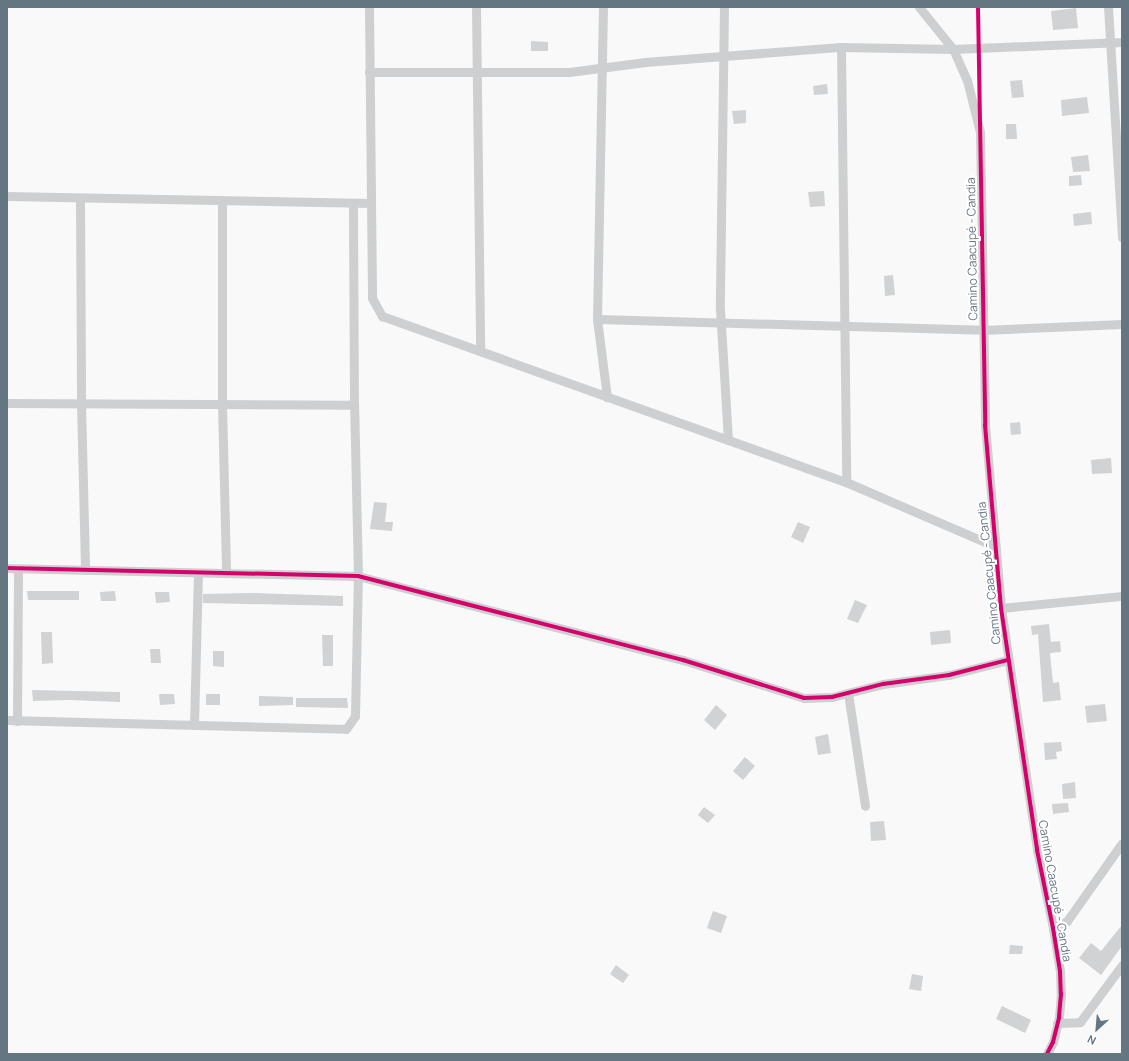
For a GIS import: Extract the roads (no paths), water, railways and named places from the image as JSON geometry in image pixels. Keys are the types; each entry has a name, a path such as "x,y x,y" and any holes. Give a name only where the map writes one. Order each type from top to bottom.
{"street":[{"path":"369,7 372,298 382,316 846,482 996,547"},
{"path":"476,7 480,351"},
{"path":"603,7 597,319 607,397"},
{"path":"724,7 721,323 728,440"},
{"name":"Camino Caacupé - Candia","path":"919,7 953,49 966,80 980,132 985,425 1001,608 1037,850 1060,971 1061,994 1057,1023 1053,1042 1047,1054"},
{"path":"1108,7 1122,238"},
{"path":"369,72 569,72 645,62 841,47 953,49 1122,42"},
{"path":"841,47 846,482"},
{"path":"7,196 371,203"},
{"path":"80,198 81,403 85,570"},
{"path":"222,200 222,404 226,573"},
{"path":"7,720 346,729 354,716 358,576 354,405 353,203"},
{"path":"597,319 983,330 1122,324"},
{"path":"7,403 354,405"},
{"path":"7,568 358,576 683,660 804,698 832,698 883,684 949,675 1008,660"},
{"path":"17,720 18,569"},
{"path":"194,725 198,572"},
{"path":"1001,608 1122,596"},
{"path":"848,693 865,806"},
{"path":"1053,928 1067,920 1122,843"},
{"path":"1057,1023 1080,1022 1122,965"}]}
